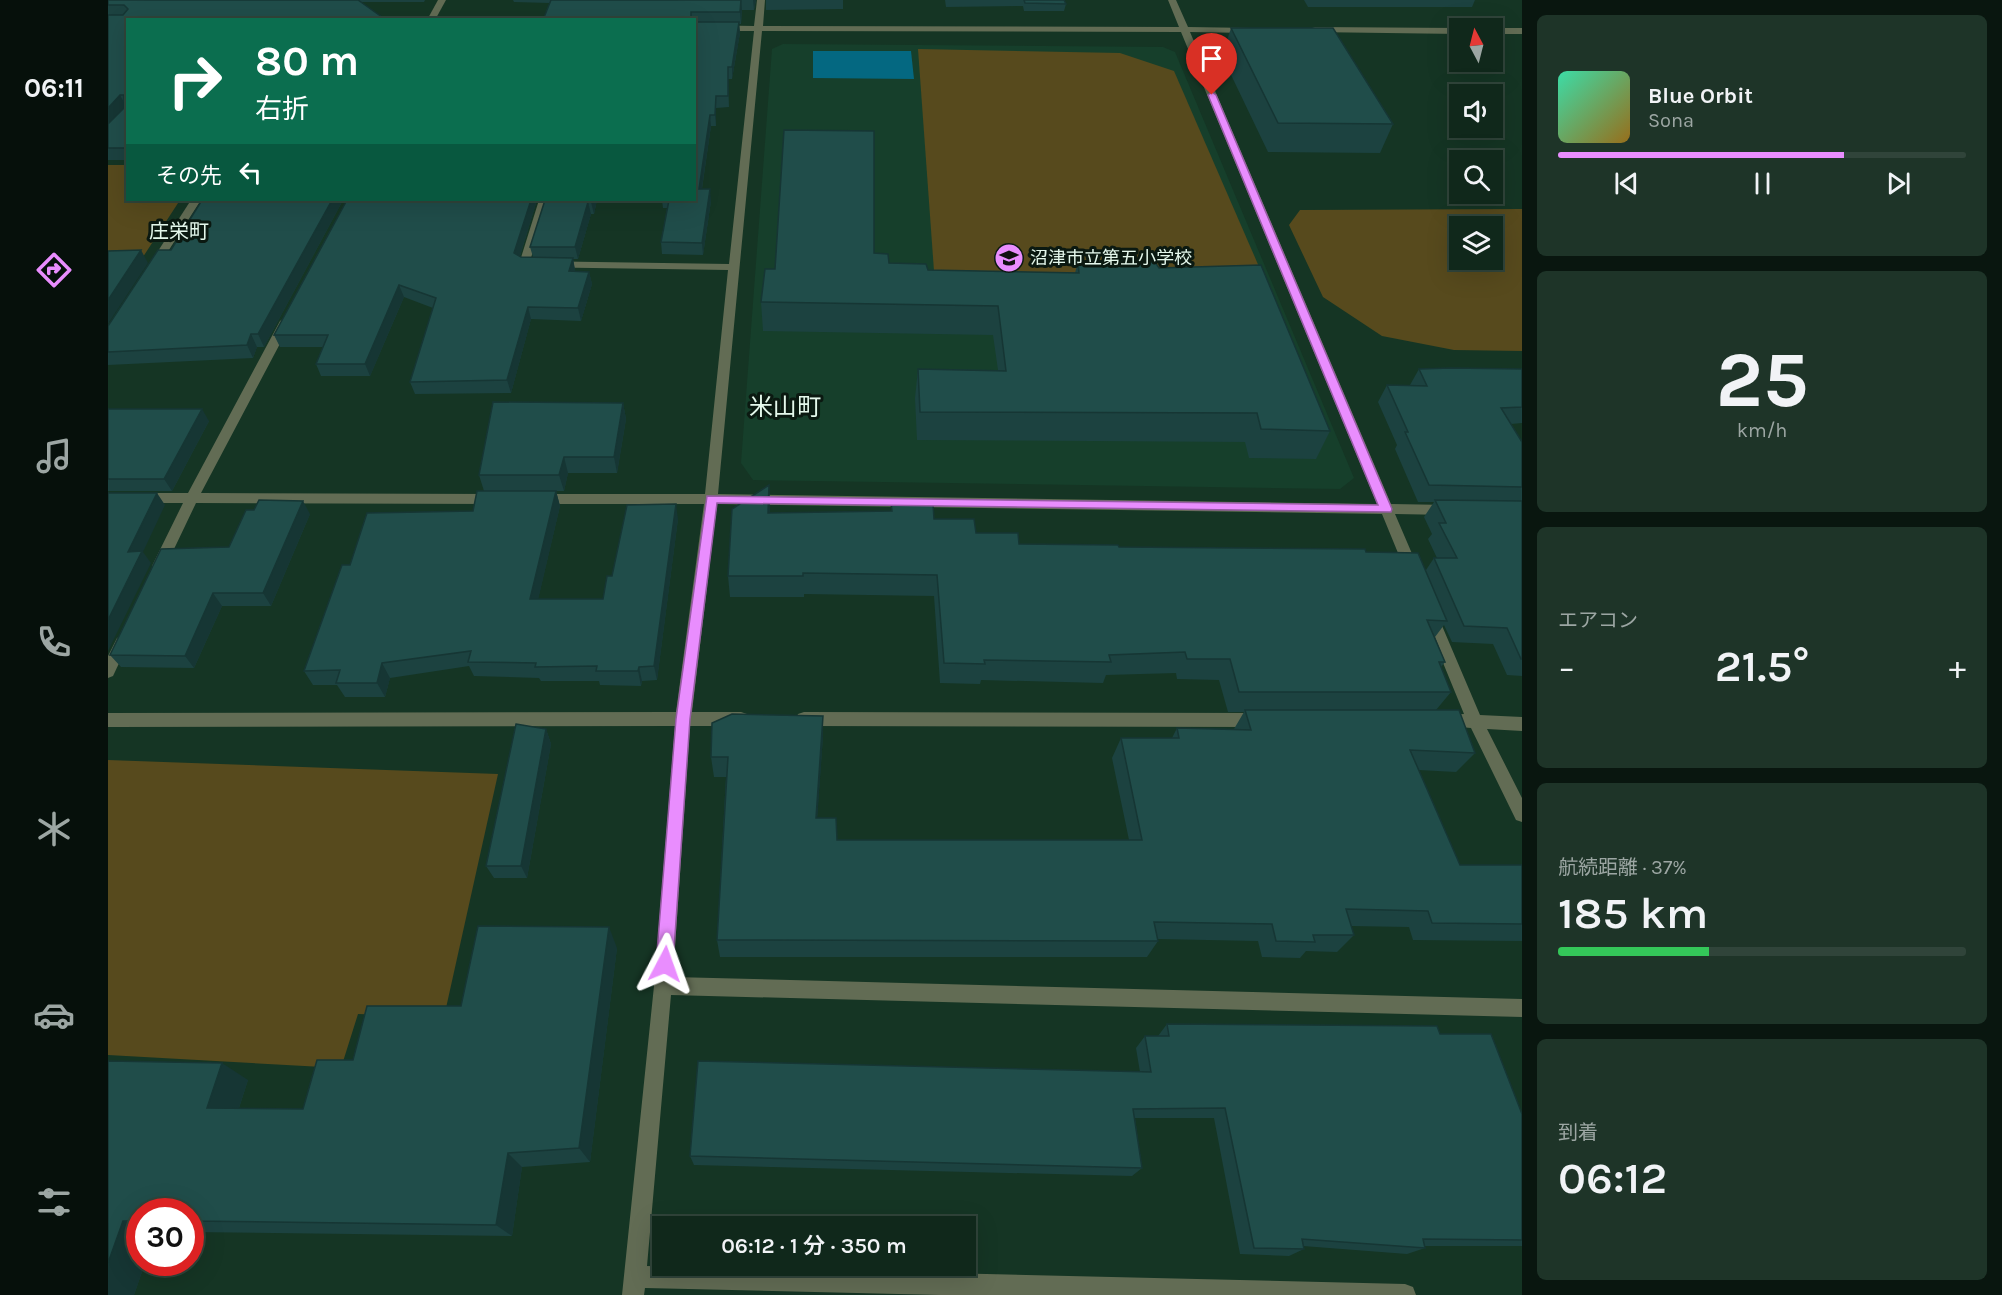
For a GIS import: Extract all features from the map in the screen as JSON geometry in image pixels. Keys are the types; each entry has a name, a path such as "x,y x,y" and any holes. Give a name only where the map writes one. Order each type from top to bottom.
{"street":[{"path":"432,18 442,0"},
{"path":"760,0 711,499 683,719 663,986 634,1286 1405,1295"},
{"path":"1172,0 1417,583"},
{"path":"696,28 1257,30"},
{"path":"1304,30 1449,31"},
{"path":"1503,31 1522,31"},
{"path":"146,278 195,201"},
{"path":"544,201 524,264 732,267"},
{"path":"152,580 192,498 290,313"},
{"path":"108,498 711,499 1466,510"},
{"path":"1426,604 1475,721 1522,815"},
{"path":"108,672 128,631"},
{"path":"108,720 755,719"},
{"path":"791,719 1271,720"},
{"path":"1427,720 1522,724"},
{"path":"663,986 1522,1008"}],"shaded area":[{"name":"沼津市立第五小学校","path":"783,44 1163,47 1175,52 1354,478 1340,489 753,480 741,463 772,49"},
{"path":"918,49 1120,53 1174,71 1260,269 1242,279 934,271"},
{"path":"108,165 126,165 126,201 179,201 141,260 108,260"},
{"path":"1522,209 1522,351 1454,350 1382,336 1323,297 1289,225 1300,210"},
{"path":"108,760 498,774 444,1017 358,1014 341,1068 108,1055"}],"water":[{"path":"813,51 911,51 914,79 813,78"}],"building":[{"path":"108,0 358,0 383,18 126,18 126,148 108,148 108,124 124,108 124,95 120,95 108,108 108,15 123,15 128,9 124,5 108,5"},
{"path":"551,0 741,0 740,12 691,12 691,18 544,18"},
{"path":"1024,0 1064,0 1066,4 1025,3"},
{"path":"696,22 739,22 732,67 728,67 728,96 716,96 715,115 710,115 699,189 710,189 702,243 661,242 669,201 696,201"},
{"path":"1231,28 1333,28 1393,124 1278,123"},
{"path":"784,130 874,131 874,253 888,254 889,263 926,264 928,270 1079,273 1078,262 1117,262 1116,258 1155,262 1159,268 1261,265 1330,431 1261,429 1257,413 920,412 918,369 1006,371 998,306 761,302 765,269 775,269"},
{"path":"201,201 331,201 258,334 251,334 247,345 108,352 108,326 158,250 171,250"},
{"path":"346,201 531,201 514,253 521,257 573,258 569,271 589,272 578,308 528,307 507,380 410,382 436,298 399,285 365,364 316,364 328,335 274,335"},
{"path":"545,201 592,201 588,202 575,247 530,247"},
{"path":"141,250 108,300 108,251"},
{"path":"1419,369 1522,369 1522,407 1501,408 1522,442 1522,487 1429,485 1387,385 1427,386"},
{"path":"493,402 623,403 614,457 564,457 559,475 479,475"},
{"path":"108,409 202,409 164,479 108,479"},
{"path":"769,485 768,513 892,511 891,503 933,504 934,519 974,519 976,533 1018,533 1019,544 1365,549 1366,552 1418,553 1447,621 1427,620 1445,662 1439,662 1451,692 1239,692 1230,659 1187,659 1185,652 1109,655 1111,662 984,660 985,664 944,663 937,575 803,573 803,576 728,576 732,509"},
{"path":"477,491 556,491 530,599 603,599 607,576 612,576 627,505 676,504 654,666 639,667 638,671 596,671 597,666 535,667 536,663 468,662 471,651 382,663 377,683 336,683 340,670 304,671 342,565 350,565 367,513 473,511"},
{"path":"108,493 157,493 128,552 142,551 108,620"},
{"path":"259,500 303,501 263,593 213,593 185,656 110,655 161,549 229,547 246,510 254,510"},
{"path":"1435,500 1522,501 1522,659 1507,628 1464,626 1434,558 1457,558 1439,523 1446,523"},
{"path":"1245,710 1459,710 1475,753 1410,750 1460,865 1522,865 1522,924 1432,923 1428,911 1346,909 1354,935 1313,935 1315,942 1276,941 1272,924 1154,922 1158,941 717,940 728,757 711,757 712,723 732,714 823,716 816,818 836,818 837,840 1142,840 1121,738 1179,738 1177,728 1251,730"},
{"path":"516,724 546,729 521,866 486,866"},
{"path":"478,926 609,927 579,1148 508,1153 496,1225 204,1221 204,1198 126,1198 126,1221 123,1221 108,1263 108,1061 222,1063 207,1108 303,1109 317,1060 353,1060 367,1006 461,1006"},
{"path":"1167,1024 1437,1026 1440,1034 1491,1034 1522,1114 1522,1240 1423,1239 1425,1248 1302,1239 1304,1249 1254,1248 1225,1108 1133,1109 1142,1168 690,1156 698,1061 1151,1072 1145,1036 1169,1036"}],"place":[{"name":"沼津市立第五小学校","path":"1009,258"}],"district":[{"name":"庄栄町","path":"179,231"},
{"name":"米山町","path":"785,407"}],"route":[{"path":"665,964 683,719 711,499 1386,509 1212,95"}]}
